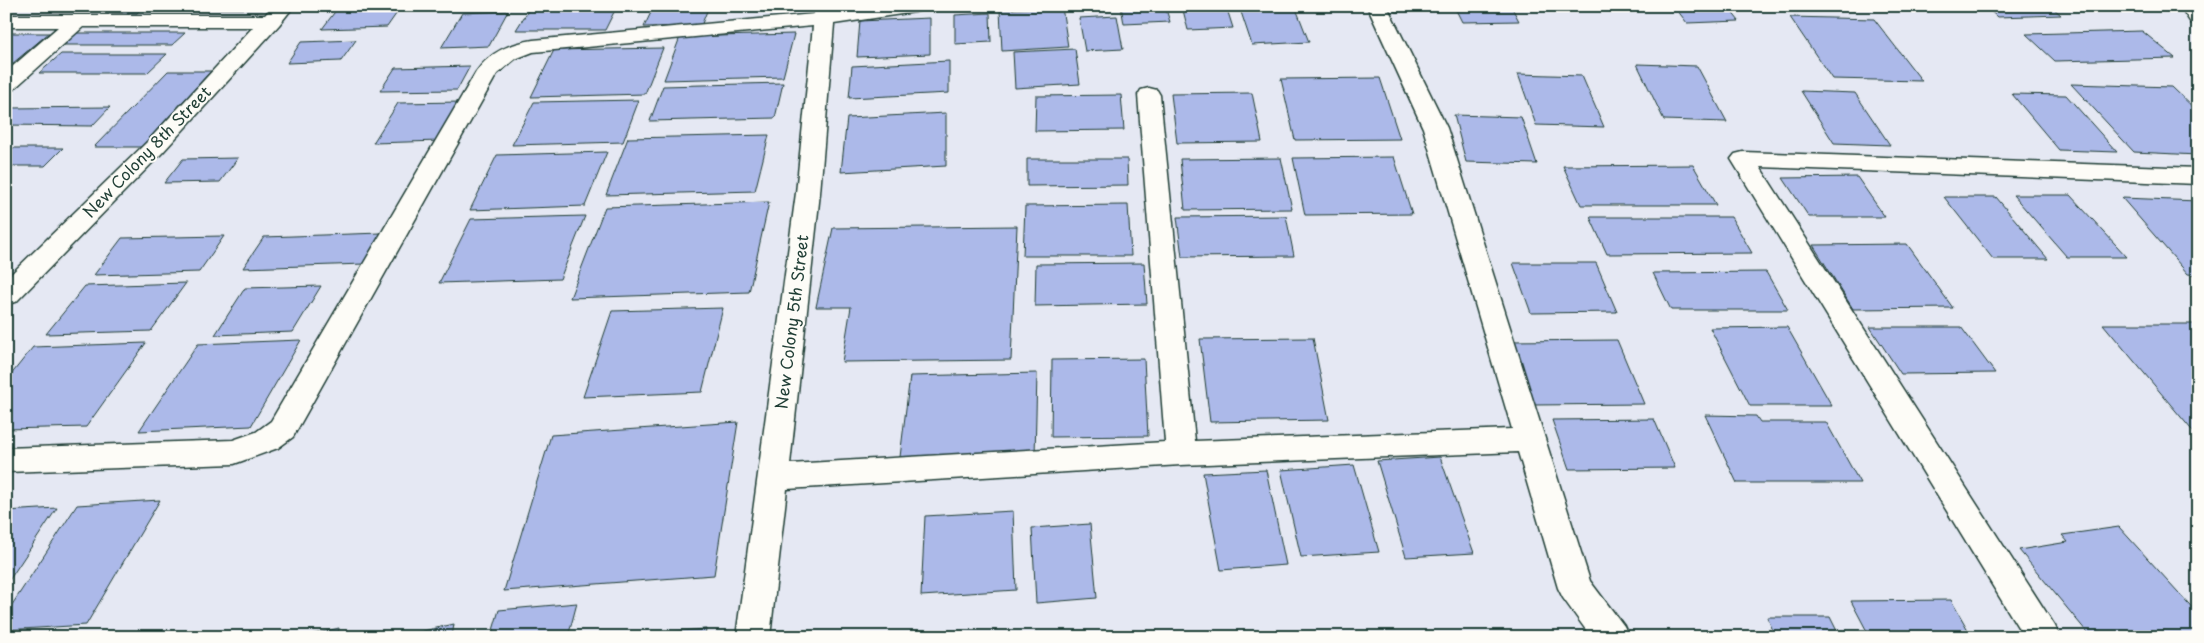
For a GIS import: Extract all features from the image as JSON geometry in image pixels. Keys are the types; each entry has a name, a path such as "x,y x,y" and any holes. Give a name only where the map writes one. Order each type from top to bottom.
{"street":[{"path":"6,460 234,452 268,440 282,429 487,72 492,64 512,52 533,46 824,12 915,6"},
{"path":"1377,6 1435,128 1575,588 1612,637"},
{"path":"2190,6 2198,20"},
{"name":"New Colony 5th Street","path":"753,637 808,193 824,12"},
{"path":"6,21 78,21 278,14"},
{"name":"New Colony 8th Street","path":"6,294 155,147 278,14"},
{"path":"6,84 78,21"},
{"path":"1149,95 1181,454"},
{"path":"2043,637 1743,159 2198,176"},
{"path":"773,477 1181,454 1529,440"}],"building":[{"path":"109,6 144,6 137,13 102,12"},
{"path":"155,6 265,6 262,9 152,9"},
{"path":"531,6 617,6 605,30 516,30"},
{"path":"654,6 709,6 701,26 644,27"},
{"path":"1121,6 1165,6 1170,22 1124,24"},
{"path":"1182,6 1226,6 1233,28 1188,30"},
{"path":"1239,6 1295,6 1309,42 1252,45"},
{"path":"1393,6 1436,6 1438,11 1395,12"},
{"path":"1454,6 1511,6 1519,21 1462,22"},
{"path":"1521,6 1585,6 1585,7 1522,8"},
{"path":"1674,6 1727,6 1739,21 1687,23"},
{"path":"1985,6 2051,6 2061,15 1997,17"},
{"path":"401,7 387,27 322,29 337,9"},
{"path":"1062,7 1068,47 1002,51 1000,10"},
{"path":"508,11 489,46 441,48 462,13"},
{"path":"990,13 991,42 955,44 955,15"},
{"path":"1117,16 1123,49 1085,51 1079,18"},
{"path":"1790,17 1874,19 1922,81 1832,79"},
{"path":"930,18 930,54 857,57 860,21"},
{"path":"2142,31 2175,58 2055,61 2026,34"},
{"path":"6,33 49,33 6,69"},
{"path":"72,33 185,33 172,45 58,45"},
{"path":"794,34 783,77 664,80 680,37"},
{"path":"356,40 341,61 287,63 301,42"},
{"path":"663,48 645,94 531,97 554,50"},
{"path":"1075,49 1080,84 1015,88 1013,52"},
{"path":"61,54 167,54 147,73 39,73"},
{"path":"949,61 949,93 849,98 852,66"},
{"path":"1637,64 1697,66 1727,122 1664,120"},
{"path":"470,66 457,90 380,91 395,68"},
{"path":"168,71 211,71 141,147 94,147"},
{"path":"1518,74 1582,76 1604,127 1536,125"},
{"path":"1380,78 1400,139 1295,140 1281,79"},
{"path":"783,83 775,118 650,121 663,86"},
{"path":"2071,84 2172,87 2198,112 2198,155 2134,152"},
{"path":"1801,91 1855,93 1890,145 1834,143"},
{"path":"1252,93 1262,142 1177,143 1171,94"},
{"path":"2012,94 2066,95 2117,152 2059,150"},
{"path":"1121,95 1124,130 1035,131 1036,96"},
{"path":"639,100 623,142 512,145 534,102"},
{"path":"462,102 440,141 373,143 398,103"},
{"path":"110,107 92,126 6,125 6,112 11,108"},
{"path":"946,113 946,166 841,172 847,118"},
{"path":"1454,115 1521,117 1537,164 1466,162"},
{"path":"769,135 755,191 606,195 628,138"},
{"path":"6,148 63,148 45,166 6,166"},
{"path":"607,152 585,206 470,210 497,155"},
{"path":"1394,157 1412,214 1305,215 1293,158"},
{"path":"238,158 220,182 164,183 183,159"},
{"path":"1281,158 1292,209 1185,210 1180,159"},
{"path":"1027,159 1127,159 1128,185 1027,186"},
{"path":"1693,165 1716,205 1581,205 1563,166"},
{"path":"1857,177 1885,217 1809,217 1783,178"},
{"path":"2013,195 2070,195 2127,257 2067,257"},
{"path":"1944,197 1996,197 2048,259 1993,259"},
{"path":"2122,198 2198,201 2198,275 2188,274"},
{"path":"769,202 749,292 570,298 605,207"},
{"path":"1128,205 1131,256 1023,256 1025,206"},
{"path":"585,216 560,279 439,283 471,219"},
{"path":"1286,216 1294,256 1182,257 1177,217"},
{"path":"1590,217 1731,217 1752,253 1607,254"},
{"path":"1017,226 1011,360 842,362 851,307 816,307 833,228"},
{"path":"381,233 364,264 243,268 264,237"},
{"path":"224,236 199,272 94,275 122,238"},
{"path":"1907,244 1953,308 1853,309 1813,245"},
{"path":"1144,263 1147,304 1035,306 1036,264"},
{"path":"1513,263 1596,263 1617,312 1531,313"},
{"path":"1766,272 1788,310 1671,310 1653,273"},
{"path":"186,283 151,331 46,334 85,286"},
{"path":"321,286 293,332 215,335 245,288"},
{"path":"723,308 702,392 583,397 612,311"},
{"path":"2103,324 2198,324 2198,435 2196,435"},
{"path":"1787,327 1832,406 1750,406 1710,328"},
{"path":"1870,327 1961,327 1995,373 1901,374"},
{"path":"1313,338 1329,420 1210,422 1200,339"},
{"path":"301,340 251,426 139,431 198,344"},
{"path":"1617,340 1644,404 1533,405 1511,341"},
{"path":"146,343 86,427 6,429 6,381 33,347"},
{"path":"1144,359 1148,436 1051,437 1052,360"},
{"path":"1037,373 1035,456 900,457 910,376"},
{"path":"1705,415 1756,416 1760,422 1826,422 1860,483 1737,483"},
{"path":"1654,419 1675,468 1569,469 1552,420"},
{"path":"738,422 714,575 504,591 551,435"},
{"path":"1440,457 1474,553 1406,557 1377,461"},
{"path":"1354,465 1379,552 1301,557 1281,470"},
{"path":"1266,470 1286,565 1221,570 1203,473"},
{"path":"160,500 86,625 6,630 6,614 77,505"},
{"path":"57,508 6,585 6,511"},
{"path":"1013,511 1016,590 921,596 925,516"},
{"path":"1090,524 1097,598 1036,603 1032,528"},
{"path":"2119,527 2198,614 2198,637 2091,637 2019,550 2068,542 2062,535"},
{"path":"1951,600 1972,637 1870,637 1851,601"},
{"path":"577,603 568,637 491,637 499,610"},
{"path":"1767,617 1830,617 1840,637 1776,637"},
{"path":"454,624 452,637 397,637"},
{"path":"339,628 338,637 302,637"},
{"path":"706,629 705,637 607,637"},
{"path":"217,631 216,637 189,637"}]}
